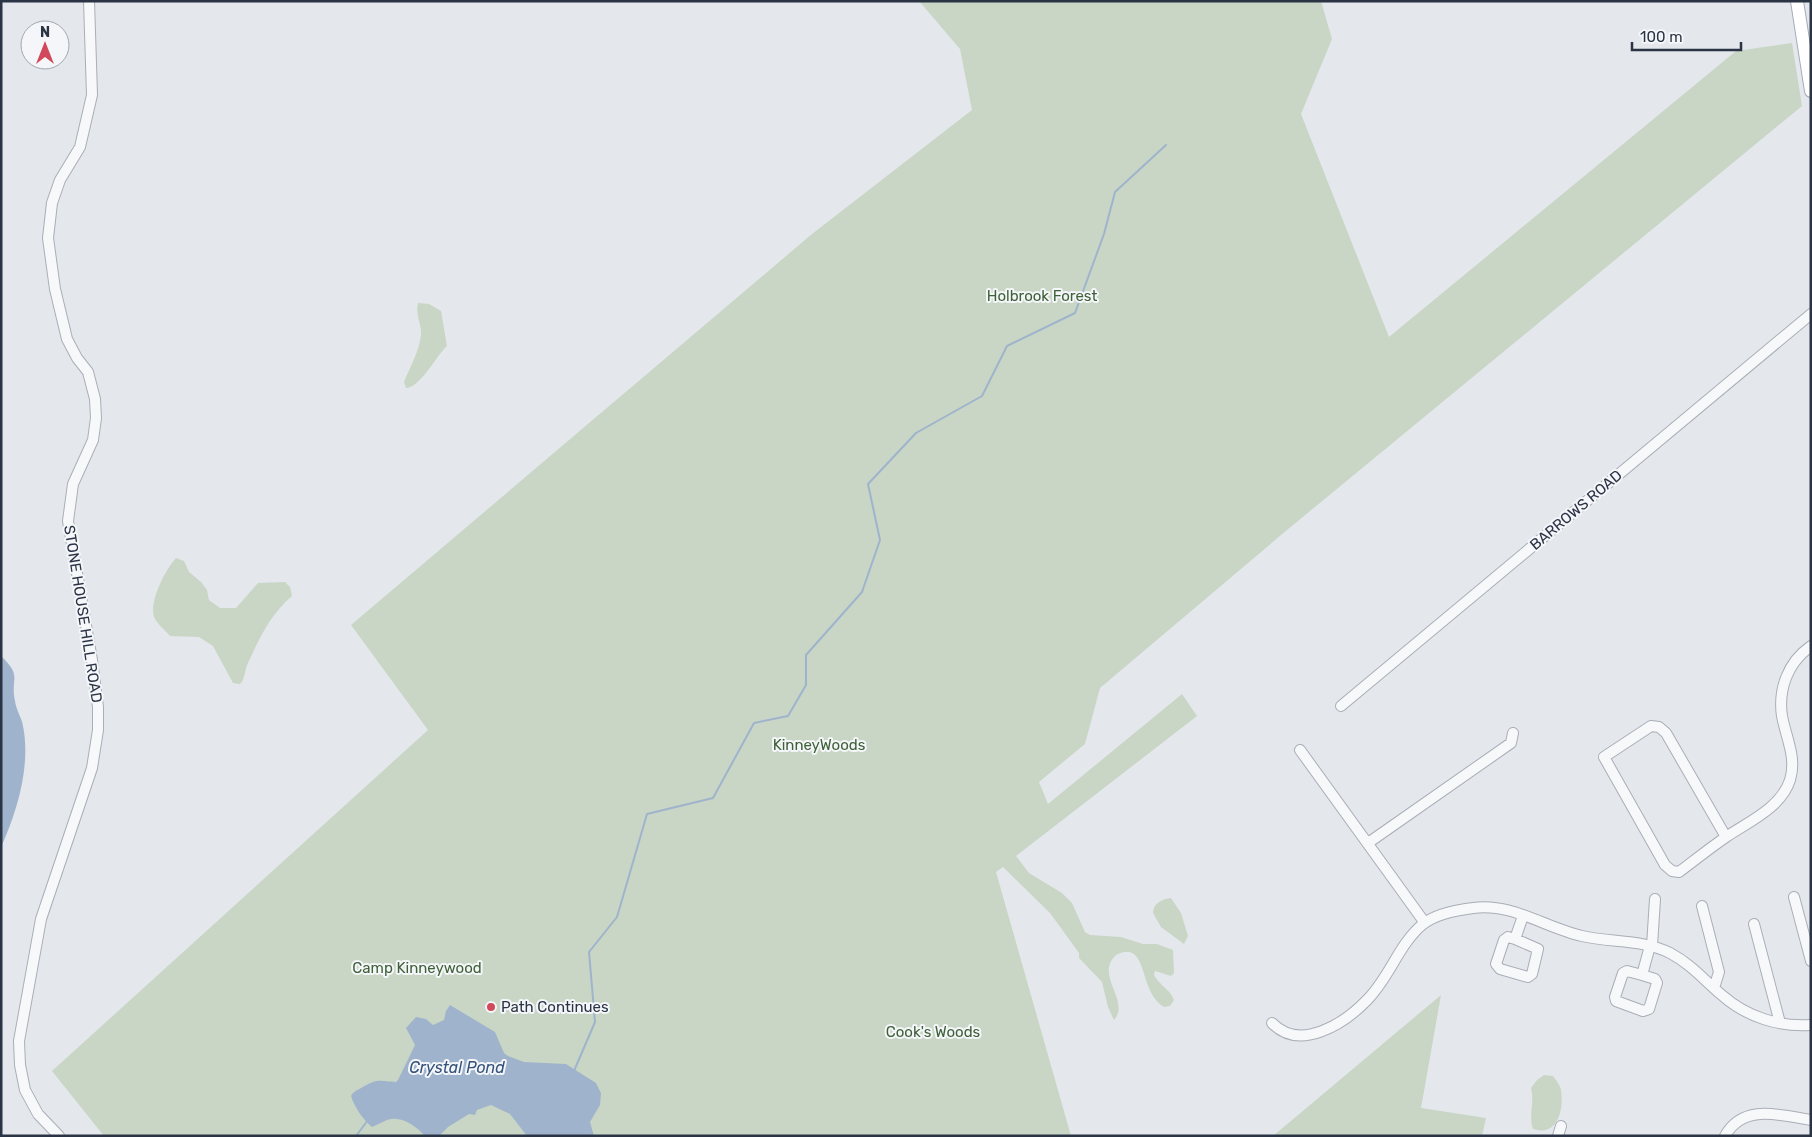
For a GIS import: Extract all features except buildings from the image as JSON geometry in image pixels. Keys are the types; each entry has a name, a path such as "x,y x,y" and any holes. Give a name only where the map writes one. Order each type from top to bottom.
{"main road":[{"path":"1797,1 1811,91"}],"street":[{"name":"STONE HOUSE HILL ROAD","path":"59,1136 38,1114 25,1090 20,1065 19,1041 41,919 92,768 98,730 98,707 90,643 68,521 73,484 93,440 96,418 95,399 88,372 67,339 55,289 48,238 52,203 60,180 80,147 92,96 89,1"},
{"name":"BARROWS ROAD","path":"1341,706 1811,314"},
{"path":"1726,837 1666,733 1659,727 1651,726 1604,757 1665,865 1672,871 1679,872 1778,800 1790,780 1792,753 1782,716 1781,700 1784,681 1791,667 1801,653 1811,646"},
{"path":"1368,843 1511,743 1513,733"},
{"path":"1300,750 1425,922"},
{"path":"1794,897 1811,961"},
{"path":"1642,975 1651,946 1655,899"},
{"path":"1702,906 1719,972 1714,988"},
{"path":"1272,1023 1282,1033 1302,1036 1320,1033 1346,1017 1367,1000 1383,980 1399,950 1425,922 1450,912 1475,907 1498,908 1581,936 1651,946 1682,960 1744,1011 1780,1023 1811,1025"},
{"path":"1515,939 1523,916"},
{"path":"1754,924 1780,1023"},
{"path":"1508,938 1515,939 1538,949 1532,974 1528,977 1500,969 1497,966 1504,940 1508,938"},
{"path":"1627,971 1642,975 1655,979 1657,983 1649,1009 1643,1011 1616,1001 1615,997 1622,973 1627,971"},
{"path":"1725,1136 1739,1119 1754,1114 1765,1113 1811,1120"}],"green space":[{"path":"919,1 1321,1 1332,39 1301,114 1389,337 1736,51 1792,43 1802,106 1287,530 1100,688 1085,744 1039,782 1048,804 1182,694 1197,716 1016,856 1029,873 1062,893 1072,903 1085,932 1090,935 1121,937 1143,944 1157,944 1173,950 1174,973 1171,976 1155,971 1154,975 1172,996 1174,1000 1170,1006 1164,1007 1156,1000 1150,991 1139,960 1134,954 1126,952 1116,955 1110,963 1110,980 1118,1004 1118,1012 1114,1020 1108,1007 1102,982 1079,958 1079,953 1050,913 1003,867 996,872 1071,1136 104,1136 52,1071 428,730 351,625 812,234 972,110 960,49"},
{"path":"418,303 429,304 441,311 447,346 417,383 406,388 404,382 421,335 417,312"},
{"path":"176,558 184,561 189,572 207,590 209,600 220,608 236,608 258,583 285,582 290,587 292,596 284,603 266,627 240,684 233,683 213,646 199,637 170,636 154,617 154,603 159,586"},
{"path":"1171,898 1181,913 1188,936 1184,944 1161,927 1153,913 1157,904"},
{"path":"1441,995 1421,1108 1486,1118 1482,1136 1273,1136"},
{"path":"1544,1075 1553,1076 1559,1084 1562,1097 1560,1113 1558,1120 1548,1129 1533,1129 1531,1088"}],"water":[{"path":"1,656 14,673 14,693 23,726 25,757 24,773 17,804 1,847"},
{"name":"Crystal Pond","path":"450,1005 495,1032 504,1053 508,1056 524,1062 566,1064 596,1083 601,1093 600,1105 590,1122 594,1136 527,1136 510,1114 491,1105 477,1110 475,1115 469,1114 448,1127 439,1136 425,1136 413,1125 398,1119 387,1120 372,1127 362,1117 351,1096 352,1094 375,1081 396,1082 415,1045 406,1028 416,1017 426,1019 433,1025 444,1020"}],"waterway":[{"path":"574,1071 595,1022 589,952 617,917 647,814 713,798 754,723 788,716 806,685 806,655 862,592 880,540 868,484 916,433 982,396 1007,346 1075,313 1104,234 1115,192 1166,145"},
{"path":"356,1136 368,1120"}],"place":[{"name":"Path Continues","path":"491,1007"}],"park label":[{"name":"Holbrook Forest","path":"1042,296"},
{"name":"KinneyWoods","path":"819,745"},
{"name":"Camp Kinneywood","path":"417,968"},
{"name":"Cook's Woods","path":"933,1032"}]}
